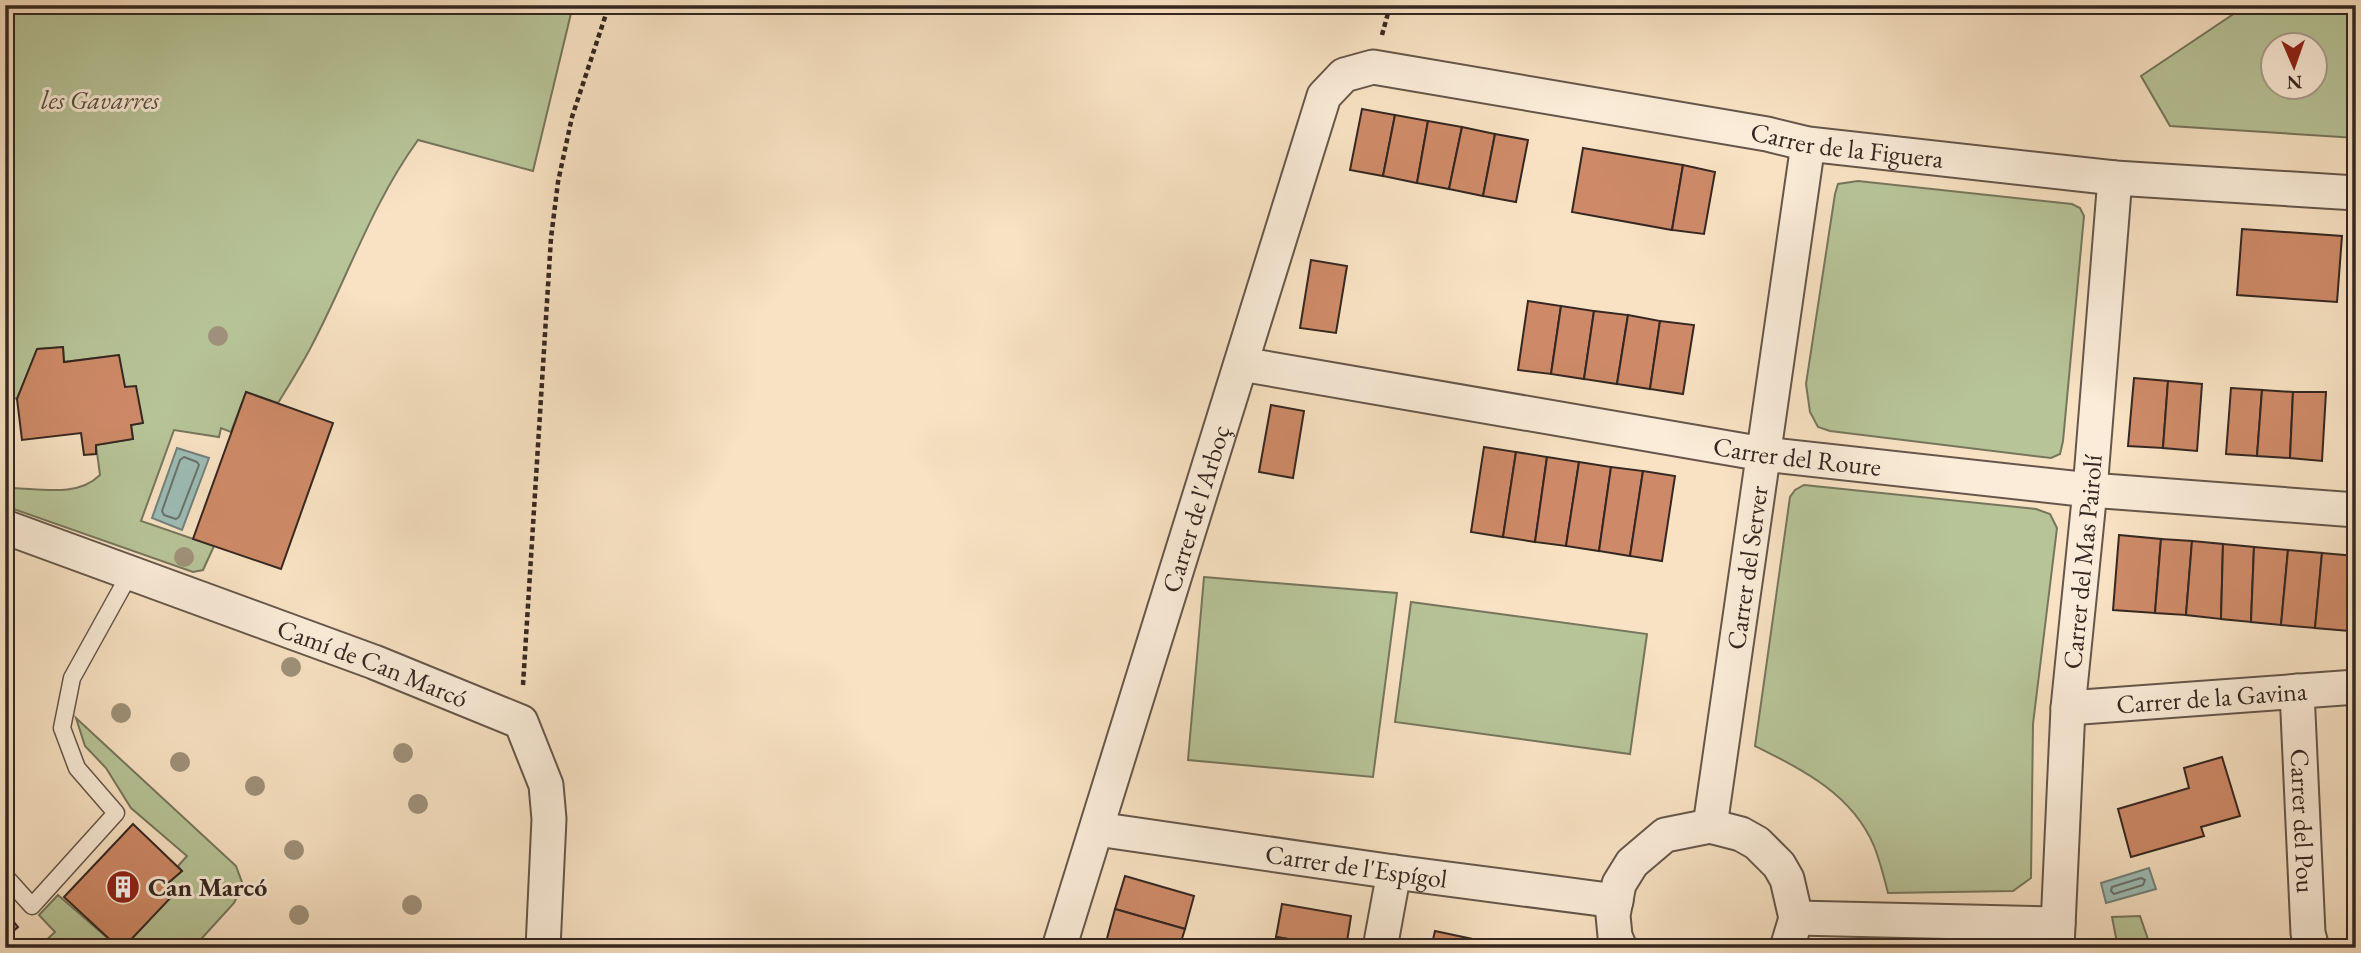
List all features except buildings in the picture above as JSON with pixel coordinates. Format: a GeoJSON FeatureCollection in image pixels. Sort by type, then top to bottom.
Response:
{"type":"FeatureCollection","features":[{"type":"Feature","properties":{"kind":"street","name":"Carrer de la Figuera"},"geometry":{"type":"LineString","coordinates":[[1344,75],[1373,67],[1767,134],[1808,144],[2115,178],[2356,193]]}},
{"type":"Feature","properties":{"kind":"street","name":"Carrer de l'Arboç"},"geometry":{"type":"LineString","coordinates":[[1059,948],[1324,96],[1344,75]]}},
{"type":"Feature","properties":{"kind":"street","name":"Carrer del Server"},"geometry":{"type":"LineString","coordinates":[[1710,826],[1808,144]]}},
{"type":"Feature","properties":{"kind":"street","name":"Carrer del Mas Pairolí"},"geometry":{"type":"LineString","coordinates":[[2057,936],[2068,708],[2090,490],[2115,178]]}},
{"type":"Feature","properties":{"kind":"street","name":"Carrer del Roure"},"geometry":{"type":"LineString","coordinates":[[1241,364],[1763,454],[2090,490],[2356,510]]}},
{"type":"Feature","properties":{"kind":"street","name":"Camí de Can Marcó"},"geometry":{"type":"LineString","coordinates":[[5,527],[374,662],[521,722]]}},
{"type":"Feature","properties":{"kind":"street","name":"Carrer de la Gavina"},"geometry":{"type":"LineString","coordinates":[[2068,708],[2356,687]]}},
{"type":"Feature","properties":{"kind":"street","name":"Carrer del Pou"},"geometry":{"type":"LineString","coordinates":[[2297,691],[2308,933],[2312,948]]}},
{"type":"Feature","properties":{"kind":"street"},"geometry":{"type":"LineString","coordinates":[[521,722],[545,785],[549,819],[543,948]]}},
{"type":"Feature","properties":{"kind":"street"},"geometry":{"type":"LineString","coordinates":[[1620,948],[1615,936],[1613,915],[1619,884],[1632,863],[1665,835],[1710,826],[1741,834],[1757,843],[1779,865],[1787,879],[1791,933],[2057,936]]}},
{"type":"Feature","properties":{"kind":"street","name":"Carrer de l'Espígol"},"geometry":{"type":"LineString","coordinates":[[1097,829],[1616,901]]}},
{"type":"Feature","properties":{"kind":"street"},"geometry":{"type":"LineString","coordinates":[[1380,948],[1394,872]]}},
{"type":"Feature","properties":{"kind":"lane"},"geometry":{"type":"LineString","coordinates":[[5,876],[32,906],[116,813],[77,768],[62,728],[72,678],[123,586],[124,571]]}},
{"type":"Feature","properties":{"kind":"path"},"geometry":{"type":"LineString","coordinates":[[521,722],[551,238],[558,182],[572,117],[609,5]]}},
{"type":"Feature","properties":{"kind":"green space","name":"les Gavarres"},"geometry":{"type":"Polygon","coordinates":[[[5,5],[573,5],[533,171],[418,140],[373,216],[311,347],[278,403],[246,392],[231,432],[221,428],[219,437],[174,430],[141,521],[214,546],[203,570],[193,572],[5,506],[5,497],[13,488],[59,490],[91,482],[100,475],[96,445],[133,439],[131,425],[142,423],[125,387],[118,355],[64,362],[63,347],[38,349],[17,399],[5,395],[5,5]]]}},
{"type":"Feature","properties":{"kind":"green space"},"geometry":{"type":"Polygon","coordinates":[[[2247,5],[2356,5],[2356,138],[2170,126],[2141,76],[2247,5]]]}},
{"type":"Feature","properties":{"kind":"green space"},"geometry":{"type":"Polygon","coordinates":[[[1858,181],[2072,204],[2080,208],[2084,216],[2060,454],[2051,458],[1830,431],[1818,427],[1810,412],[1806,384],[1835,194],[1838,184],[1858,181]]]}},
{"type":"Feature","properties":{"kind":"green space"},"geometry":{"type":"Polygon","coordinates":[[[1804,485],[2036,509],[2050,514],[2057,528],[2033,724],[2031,878],[2013,891],[1888,893],[1874,846],[1853,812],[1808,774],[1755,746],[1790,497],[1804,485]]]}},
{"type":"Feature","properties":{"kind":"green space"},"geometry":{"type":"Polygon","coordinates":[[[1204,577],[1397,593],[1373,777],[1188,760],[1204,577]]]}},
{"type":"Feature","properties":{"kind":"green space"},"geometry":{"type":"Polygon","coordinates":[[[1411,602],[1647,634],[1630,754],[1395,722],[1411,602]]]}},
{"type":"Feature","properties":{"kind":"green space"},"geometry":{"type":"Polygon","coordinates":[[[76,718],[236,866],[243,885],[234,903],[193,948],[123,948],[176,891],[167,884],[182,871],[178,866],[187,856],[131,808],[106,768],[85,746],[76,718]]]}},
{"type":"Feature","properties":{"kind":"green space"},"geometry":{"type":"Polygon","coordinates":[[[58,895],[119,948],[44,948],[41,945],[55,932],[39,915],[58,895]]]}},
{"type":"Feature","properties":{"kind":"green space"},"geometry":{"type":"Polygon","coordinates":[[[2140,916],[2151,948],[2118,948],[2112,917],[2140,916]]]}},
{"type":"Feature","properties":{"kind":"water"},"geometry":{"type":"Polygon","coordinates":[[[177,448],[209,458],[182,530],[152,518],[177,448]]]}},
{"type":"Feature","properties":{"kind":"water"},"geometry":{"type":"Polygon","coordinates":[[[2149,868],[2156,889],[2106,903],[2101,883],[2149,868]]]}},
{"type":"Feature","properties":{"kind":"place","name":"Can Marcó"},"geometry":{"type":"Point","coordinates":[123,887]}}]}
